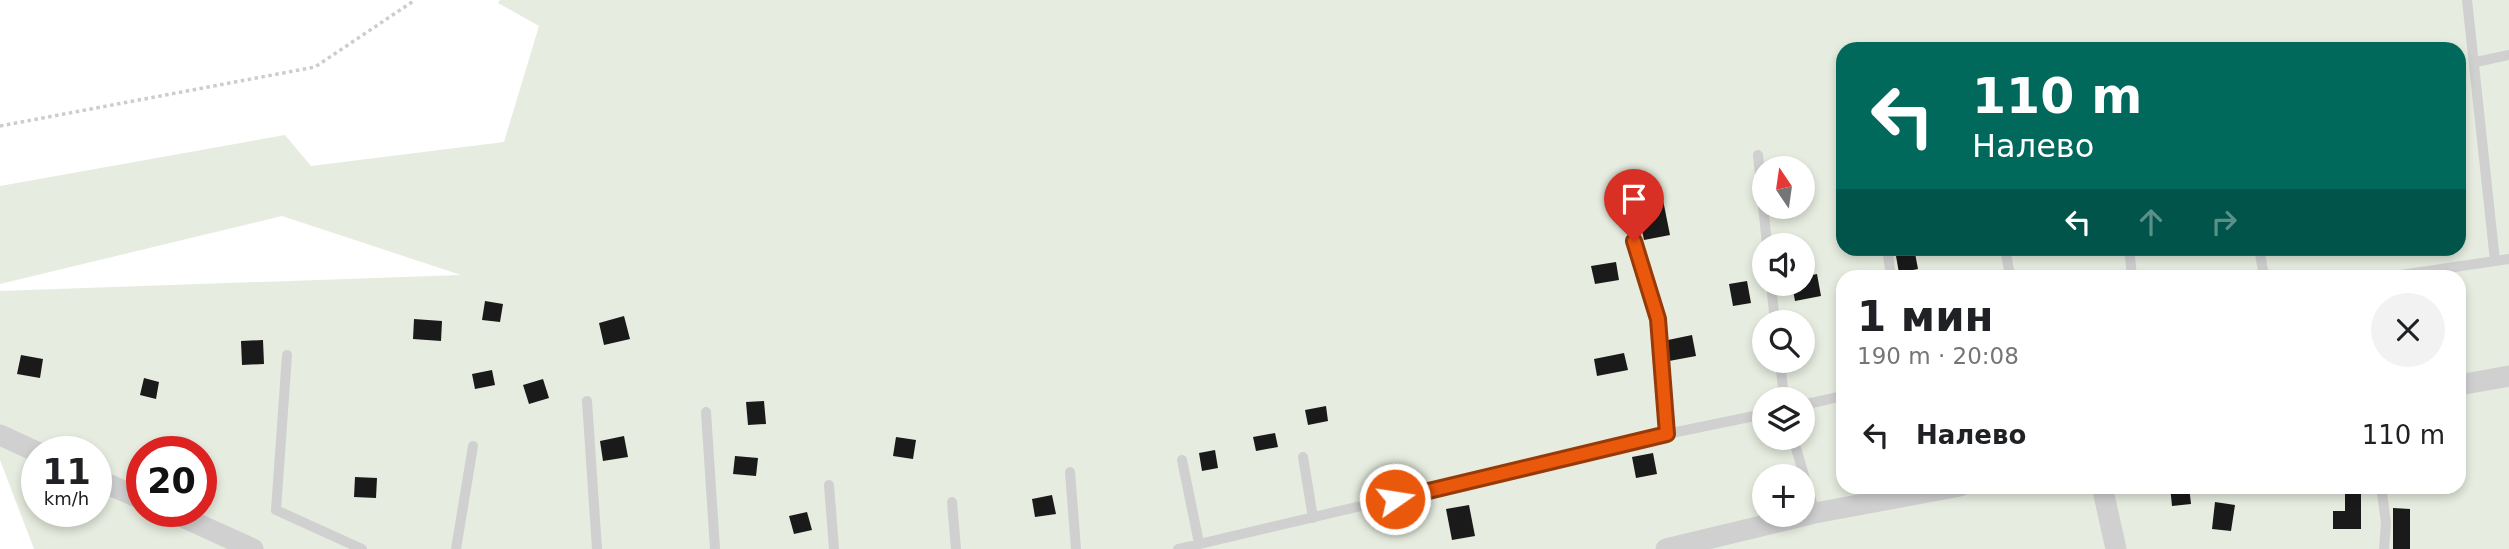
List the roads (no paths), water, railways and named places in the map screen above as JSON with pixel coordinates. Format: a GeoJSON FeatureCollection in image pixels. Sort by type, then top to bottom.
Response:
{"type":"FeatureCollection","features":[{"type":"Feature","properties":{"kind":"street"},"geometry":{"type":"LineString","coordinates":[[2466,384],[2509,376]]}},
{"type":"Feature","properties":{"kind":"street"},"geometry":{"type":"LineString","coordinates":[[0,435],[21,445]]}},
{"type":"Feature","properties":{"kind":"street"},"geometry":{"type":"LineString","coordinates":[[1815,513],[1917,494]]}},
{"type":"Feature","properties":{"kind":"street"},"geometry":{"type":"LineString","coordinates":[[2104,494],[2116,549]]}},
{"type":"Feature","properties":{"kind":"street"},"geometry":{"type":"LineString","coordinates":[[204,527],[253,549]]}},
{"type":"Feature","properties":{"kind":"street"},"geometry":{"type":"LineString","coordinates":[[1666,549],[1757,527]]}},
{"type":"Feature","properties":{"kind":"lane"},"geometry":{"type":"LineString","coordinates":[[2467,0],[2476,62],[2495,261]]}},
{"type":"Feature","properties":{"kind":"lane"},"geometry":{"type":"LineString","coordinates":[[2476,62],[2509,55]]}},
{"type":"Feature","properties":{"kind":"lane"},"geometry":{"type":"LineString","coordinates":[[1758,155],[1766,233]]}},
{"type":"Feature","properties":{"kind":"lane"},"geometry":{"type":"LineString","coordinates":[[1634,241],[1658,319],[1667,434]]}},
{"type":"Feature","properties":{"kind":"lane"},"geometry":{"type":"LineString","coordinates":[[2434,270],[2509,259]]}},
{"type":"Feature","properties":{"kind":"lane"},"geometry":{"type":"LineString","coordinates":[[287,355],[276,510],[362,549]]}},
{"type":"Feature","properties":{"kind":"lane"},"geometry":{"type":"LineString","coordinates":[[1815,402],[1836,398]]}},
{"type":"Feature","properties":{"kind":"lane"},"geometry":{"type":"LineString","coordinates":[[587,401],[597,549]]}},
{"type":"Feature","properties":{"kind":"lane"},"geometry":{"type":"LineString","coordinates":[[705,412],[715,549]]}},
{"type":"Feature","properties":{"kind":"lane"},"geometry":{"type":"LineString","coordinates":[[1178,549],[1752,416]]}},
{"type":"Feature","properties":{"kind":"lane"},"geometry":{"type":"LineString","coordinates":[[456,549],[473,446]]}},
{"type":"Feature","properties":{"kind":"lane"},"geometry":{"type":"LineString","coordinates":[[1303,457],[1313,518]]}},
{"type":"Feature","properties":{"kind":"lane"},"geometry":{"type":"LineString","coordinates":[[1182,460],[1199,543]]}},
{"type":"Feature","properties":{"kind":"lane"},"geometry":{"type":"LineString","coordinates":[[1070,472],[1076,549]]}},
{"type":"Feature","properties":{"kind":"lane"},"geometry":{"type":"LineString","coordinates":[[829,485],[834,549]]}},
{"type":"Feature","properties":{"kind":"lane"},"geometry":{"type":"LineString","coordinates":[[2382,494],[2386,523],[2384,549]]}},
{"type":"Feature","properties":{"kind":"lane"},"geometry":{"type":"LineString","coordinates":[[952,502],[956,549]]}}]}
